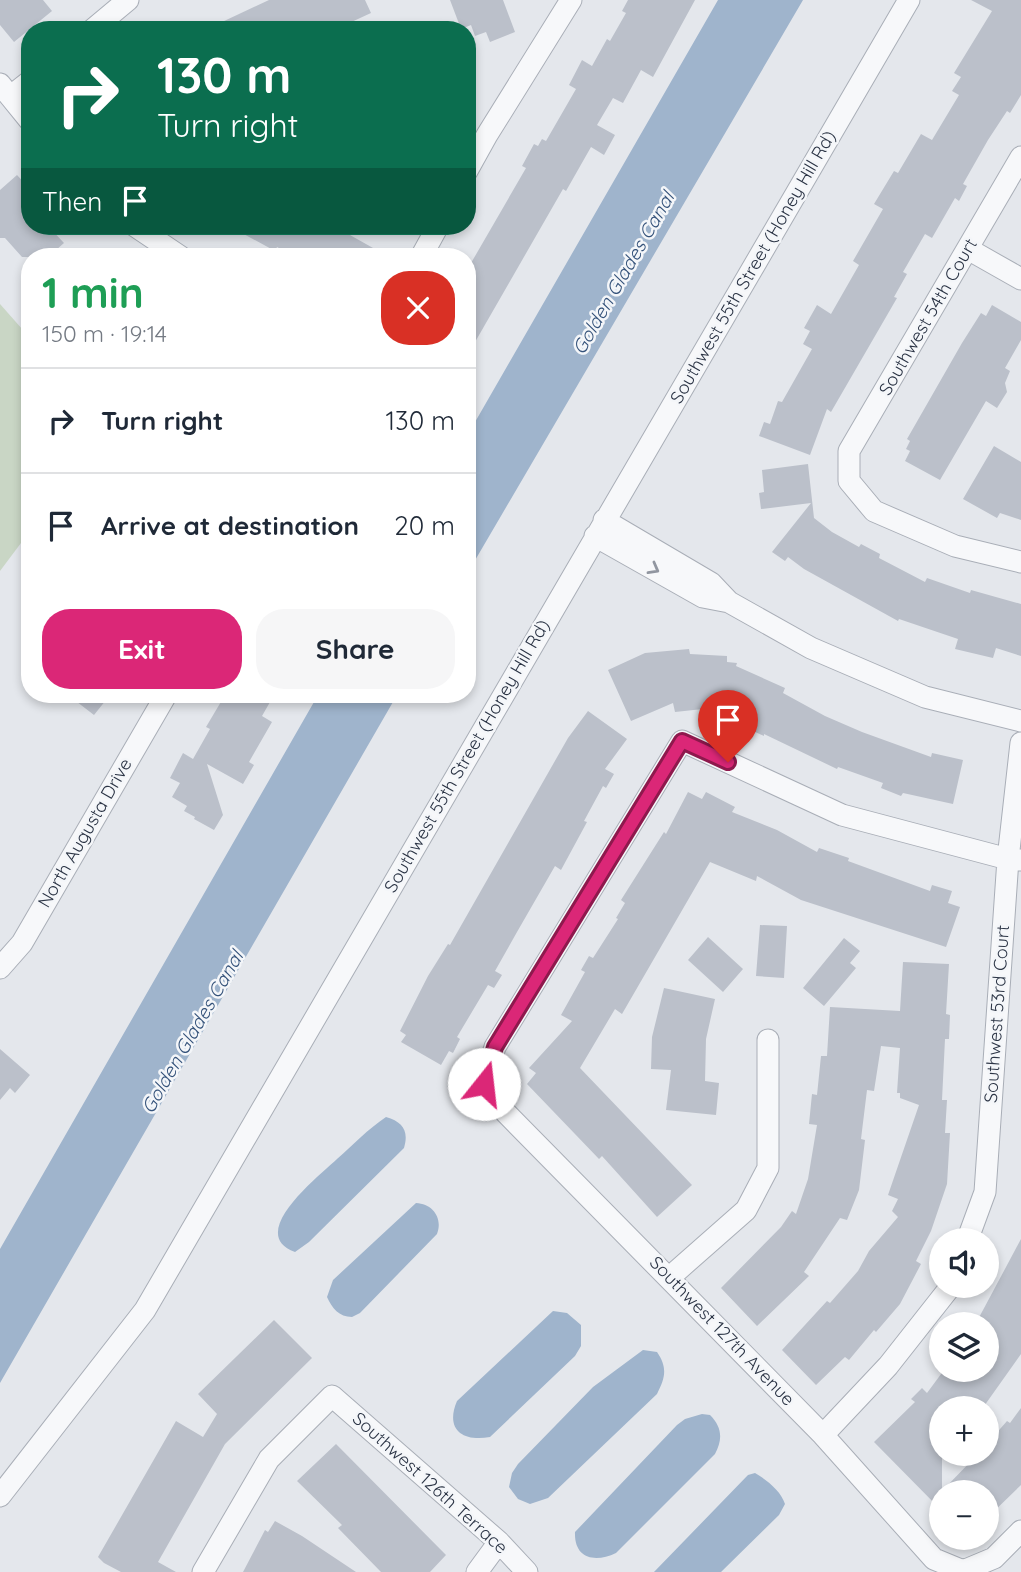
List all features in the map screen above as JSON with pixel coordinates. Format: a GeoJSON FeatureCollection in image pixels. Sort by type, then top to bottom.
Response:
{"type":"FeatureCollection","features":[{"type":"Feature","properties":{"kind":"street"},"geometry":{"type":"LineString","coordinates":[[103,21],[128,0]]}},
{"type":"Feature","properties":{"kind":"street"},"geometry":{"type":"LineString","coordinates":[[476,155],[570,0]]}},
{"type":"Feature","properties":{"kind":"street","name":"Southwest 55th Street (Honey Hill Rd)"},"geometry":{"type":"LineString","coordinates":[[0,1496],[145,1310],[909,0]]}},
{"type":"Feature","properties":{"kind":"street"},"geometry":{"type":"LineString","coordinates":[[6,90],[21,109]]}},
{"type":"Feature","properties":{"kind":"street","name":"Southwest 54th Court"},"geometry":{"type":"LineString","coordinates":[[1021,157],[849,451],[849,481],[874,511],[955,546],[1021,562]]}},
{"type":"Feature","properties":{"kind":"street"},"geometry":{"type":"LineString","coordinates":[[148,235],[168,248]]}},
{"type":"Feature","properties":{"kind":"street"},"geometry":{"type":"LineString","coordinates":[[968,249],[1021,279]]}},
{"type":"Feature","properties":{"kind":"street"},"geometry":{"type":"LineString","coordinates":[[599,528],[711,583],[729,602],[811,648],[925,697],[1021,721]]}},
{"type":"Feature","properties":{"kind":"street","name":"North Augusta Drive"},"geometry":{"type":"LineString","coordinates":[[0,968],[22,943],[161,703]]}},
{"type":"Feature","properties":{"kind":"street","name":"Southwest 127th Avenue"},"geometry":{"type":"LineString","coordinates":[[963,1572],[934,1559],[823,1434],[506,1113],[484,1084],[495,1047],[682,741],[842,816],[1015,859]]}},
{"type":"Feature","properties":{"kind":"street","name":"Southwest 53rd Court"},"geometry":{"type":"LineString","coordinates":[[972,1228],[985,1192],[1015,859],[1021,743]]}},
{"type":"Feature","properties":{"kind":"street"},"geometry":{"type":"LineString","coordinates":[[670,1277],[746,1210],[768,1168],[768,1040]]}},
{"type":"Feature","properties":{"kind":"street"},"geometry":{"type":"LineString","coordinates":[[823,1434],[888,1366],[942,1298]]}},
{"type":"Feature","properties":{"kind":"street","name":"Southwest 126th Terrace"},"geometry":{"type":"LineString","coordinates":[[203,1572],[269,1459],[332,1395],[499,1542],[527,1572]]}},
{"type":"Feature","properties":{"kind":"street"},"geometry":{"type":"LineString","coordinates":[[963,1572],[994,1558],[1021,1531]]}},
{"type":"Feature","properties":{"kind":"street"},"geometry":{"type":"LineString","coordinates":[[477,1572],[499,1542]]}},
{"type":"Feature","properties":{"kind":"green space"},"geometry":{"type":"Polygon","coordinates":[[[0,304],[21,328],[21,543],[0,571],[0,304]]]}},
{"type":"Feature","properties":{"kind":"water","name":"Golden Glades Canal"},"geometry":{"type":"Polygon","coordinates":[[[718,0],[803,0],[476,559],[476,420],[718,0]]]}},
{"type":"Feature","properties":{"kind":"water","name":"Golden Glades Canal"},"geometry":{"type":"Polygon","coordinates":[[[313,703],[392,703],[0,1383],[0,1249],[313,703]]]}},
{"type":"Feature","properties":{"kind":"water"},"geometry":{"type":"Polygon","coordinates":[[[386,1117],[403,1128],[406,1137],[404,1148],[309,1242],[295,1252],[282,1244],[278,1232],[291,1205],[316,1178],[386,1117]]]}},
{"type":"Feature","properties":{"kind":"water"},"geometry":{"type":"Polygon","coordinates":[[[416,1203],[427,1206],[435,1213],[439,1223],[437,1234],[360,1313],[352,1317],[340,1314],[327,1297],[333,1280],[416,1203]]]}},
{"type":"Feature","properties":{"kind":"water"},"geometry":{"type":"Polygon","coordinates":[[[553,1311],[567,1313],[581,1325],[581,1346],[575,1356],[490,1437],[471,1437],[458,1431],[453,1419],[457,1401],[553,1311]]]}},
{"type":"Feature","properties":{"kind":"water"},"geometry":{"type":"Polygon","coordinates":[[[643,1350],[657,1352],[663,1363],[663,1378],[657,1394],[548,1498],[530,1504],[518,1499],[509,1487],[512,1473],[518,1464],[593,1387],[643,1350]]]}},
{"type":"Feature","properties":{"kind":"water"},"geometry":{"type":"Polygon","coordinates":[[[702,1414],[710,1415],[719,1429],[720,1438],[715,1454],[616,1553],[594,1558],[582,1553],[578,1548],[575,1532],[677,1425],[685,1419],[702,1414]]]}},
{"type":"Feature","properties":{"kind":"water"},"geometry":{"type":"Polygon","coordinates":[[[755,1473],[773,1486],[785,1504],[779,1515],[721,1572],[654,1572],[748,1475],[755,1473]]]}},
{"type":"Feature","properties":{"kind":"building"},"geometry":{"type":"Polygon","coordinates":[[[0,0],[43,0],[52,11],[40,21],[21,21],[21,36],[14,42],[0,25],[0,0]]]}},
{"type":"Feature","properties":{"kind":"building"},"geometry":{"type":"Polygon","coordinates":[[[269,0],[365,0],[371,13],[354,21],[224,21],[269,0]]]}},
{"type":"Feature","properties":{"kind":"building"},"geometry":{"type":"Polygon","coordinates":[[[450,0],[503,0],[515,32],[490,42],[486,32],[476,36],[476,21],[458,21],[450,0]]]}},
{"type":"Feature","properties":{"kind":"building"},"geometry":{"type":"Polygon","coordinates":[[[628,0],[695,0],[653,77],[641,70],[623,103],[613,98],[597,125],[615,135],[604,155],[591,147],[566,191],[563,189],[476,340],[476,254],[526,168],[522,166],[534,144],[538,146],[542,139],[546,141],[576,89],[569,85],[582,60],[592,66],[626,13],[622,11],[628,0]]]}},
{"type":"Feature","properties":{"kind":"building"},"geometry":{"type":"Polygon","coordinates":[[[971,0],[1021,0],[1021,95],[988,140],[963,184],[967,186],[959,201],[955,198],[932,238],[925,234],[903,272],[907,274],[894,297],[897,298],[831,412],[827,409],[810,455],[759,436],[764,422],[770,424],[778,401],[782,402],[812,349],[803,344],[810,331],[804,328],[817,305],[831,314],[859,265],[853,261],[883,209],[874,204],[894,171],[898,173],[921,134],[932,140],[959,95],[952,91],[961,77],[954,73],[992,11],[971,0]]]}},
{"type":"Feature","properties":{"kind":"building"},"geometry":{"type":"Polygon","coordinates":[[[17,175],[21,179],[21,235],[56,235],[64,243],[58,248],[21,248],[21,256],[5,238],[0,238],[0,190],[17,175]]]}},
{"type":"Feature","properties":{"kind":"building"},"geometry":{"type":"Polygon","coordinates":[[[246,235],[350,235],[373,248],[277,247],[269,248],[246,235]]]}},
{"type":"Feature","properties":{"kind":"building"},"geometry":{"type":"Polygon","coordinates":[[[992,305],[1021,322],[1021,340],[1005,368],[1010,371],[1005,383],[1007,392],[997,408],[986,401],[940,480],[905,461],[910,451],[906,449],[910,441],[907,439],[981,313],[986,316],[992,305]]]}},
{"type":"Feature","properties":{"kind":"building"},"geometry":{"type":"Polygon","coordinates":[[[994,446],[1021,462],[1021,520],[1000,513],[997,518],[963,499],[994,446]]]}},
{"type":"Feature","properties":{"kind":"building"},"geometry":{"type":"Polygon","coordinates":[[[808,464],[814,518],[832,532],[859,547],[861,544],[880,554],[879,558],[925,582],[927,578],[970,593],[971,590],[1021,604],[1021,656],[996,648],[993,658],[955,649],[958,639],[899,619],[898,621],[804,569],[788,557],[785,561],[772,552],[811,503],[761,509],[759,493],[764,492],[762,470],[808,464]]]}},
{"type":"Feature","properties":{"kind":"building"},"geometry":{"type":"Polygon","coordinates":[[[689,649],[690,654],[727,656],[727,662],[737,663],[736,666],[785,688],[783,693],[862,732],[931,757],[932,753],[963,760],[953,804],[903,793],[901,796],[881,788],[883,783],[838,767],[837,769],[744,727],[746,722],[738,718],[741,711],[703,709],[675,712],[673,703],[631,721],[608,670],[645,653],[689,649]]]}},
{"type":"Feature","properties":{"kind":"building"},"geometry":{"type":"Polygon","coordinates":[[[78,703],[104,703],[94,715],[78,703]]]}},
{"type":"Feature","properties":{"kind":"building"},"geometry":{"type":"Polygon","coordinates":[[[220,703],[269,703],[262,716],[272,722],[249,762],[254,765],[243,784],[207,764],[223,815],[214,830],[194,819],[195,817],[184,811],[187,806],[172,797],[180,783],[170,778],[183,753],[193,759],[210,729],[206,727],[220,703]]]}},
{"type":"Feature","properties":{"kind":"building"},"geometry":{"type":"Polygon","coordinates":[[[588,711],[627,739],[605,769],[614,774],[606,788],[603,786],[561,870],[555,866],[495,971],[502,975],[494,988],[488,985],[457,1037],[460,1039],[453,1053],[449,1051],[441,1065],[401,1042],[406,1035],[400,1031],[428,976],[448,944],[450,945],[568,738],[588,711]]]}},
{"type":"Feature","properties":{"kind":"building"},"geometry":{"type":"Polygon","coordinates":[[[688,792],[702,799],[706,792],[735,807],[732,812],[777,830],[817,852],[819,848],[849,858],[848,861],[930,891],[932,885],[952,891],[948,903],[960,907],[946,947],[801,900],[757,876],[756,881],[710,862],[622,1014],[615,1009],[580,1068],[692,1185],[657,1217],[602,1156],[599,1159],[527,1084],[536,1073],[529,1068],[572,1021],[561,1015],[585,972],[581,970],[589,956],[593,958],[618,919],[616,918],[625,903],[621,900],[664,832],[666,834],[688,792]]]}},
{"type":"Feature","properties":{"kind":"building"},"geometry":{"type":"Polygon","coordinates":[[[760,925],[787,926],[784,978],[756,976],[760,925]]]}},
{"type":"Feature","properties":{"kind":"building"},"geometry":{"type":"Polygon","coordinates":[[[708,937],[743,969],[723,992],[688,960],[708,937]]]}},
{"type":"Feature","properties":{"kind":"building"},"geometry":{"type":"Polygon","coordinates":[[[844,938],[860,951],[850,963],[856,968],[824,1006],[803,988],[844,938]]]}},
{"type":"Feature","properties":{"kind":"building"},"geometry":{"type":"Polygon","coordinates":[[[903,962],[949,964],[946,1014],[950,1015],[949,1039],[945,1039],[942,1100],[947,1100],[945,1133],[950,1133],[947,1184],[932,1228],[929,1228],[929,1235],[916,1261],[921,1264],[900,1304],[849,1360],[845,1357],[816,1385],[782,1350],[858,1271],[869,1251],[898,1217],[892,1211],[898,1199],[888,1195],[919,1105],[900,1098],[900,1093],[897,1093],[900,1048],[881,1046],[874,1091],[867,1090],[859,1190],[847,1220],[840,1218],[804,1272],[809,1276],[757,1326],[721,1288],[781,1227],[792,1211],[796,1214],[808,1179],[817,1125],[809,1124],[812,1094],[817,1095],[821,1056],[827,1056],[830,1007],[900,1011],[903,962]]]}},
{"type":"Feature","properties":{"kind":"building"},"geometry":{"type":"Polygon","coordinates":[[[664,988],[715,999],[706,1039],[705,1081],[719,1083],[716,1115],[666,1110],[671,1070],[651,1069],[652,1037],[664,988]]]}},
{"type":"Feature","properties":{"kind":"building"},"geometry":{"type":"Polygon","coordinates":[[[0,1049],[30,1075],[15,1093],[10,1088],[0,1100],[0,1049]]]}},
{"type":"Feature","properties":{"kind":"building"},"geometry":{"type":"Polygon","coordinates":[[[1021,1239],[1021,1354],[991,1396],[929,1396],[929,1466],[942,1466],[942,1480],[929,1480],[929,1498],[874,1442],[915,1402],[911,1399],[922,1388],[927,1393],[935,1382],[999,1382],[999,1312],[982,1312],[989,1298],[999,1298],[999,1280],[1021,1239]]]}},
{"type":"Feature","properties":{"kind":"building"},"geometry":{"type":"Polygon","coordinates":[[[274,1320],[312,1358],[225,1444],[158,1562],[176,1572],[121,1572],[104,1563],[98,1557],[176,1421],[203,1437],[217,1414],[198,1394],[274,1320]]]}},
{"type":"Feature","properties":{"kind":"building"},"geometry":{"type":"Polygon","coordinates":[[[1021,1408],[1021,1485],[999,1506],[999,1480],[953,1480],[966,1466],[999,1466],[999,1430],[1007,1421],[1010,1423],[1021,1408]]]}},
{"type":"Feature","properties":{"kind":"building"},"geometry":{"type":"Polygon","coordinates":[[[336,1444],[446,1555],[430,1572],[381,1572],[338,1528],[342,1525],[297,1481],[336,1444]]]}},
{"type":"Feature","properties":{"kind":"building"},"geometry":{"type":"Polygon","coordinates":[[[275,1521],[356,1572],[243,1572],[265,1530],[268,1532],[275,1521]]]}},
{"type":"Feature","properties":{"kind":"route"},"geometry":{"type":"LineString","coordinates":[[484,1084],[495,1047],[682,741],[728,762]]}}]}
